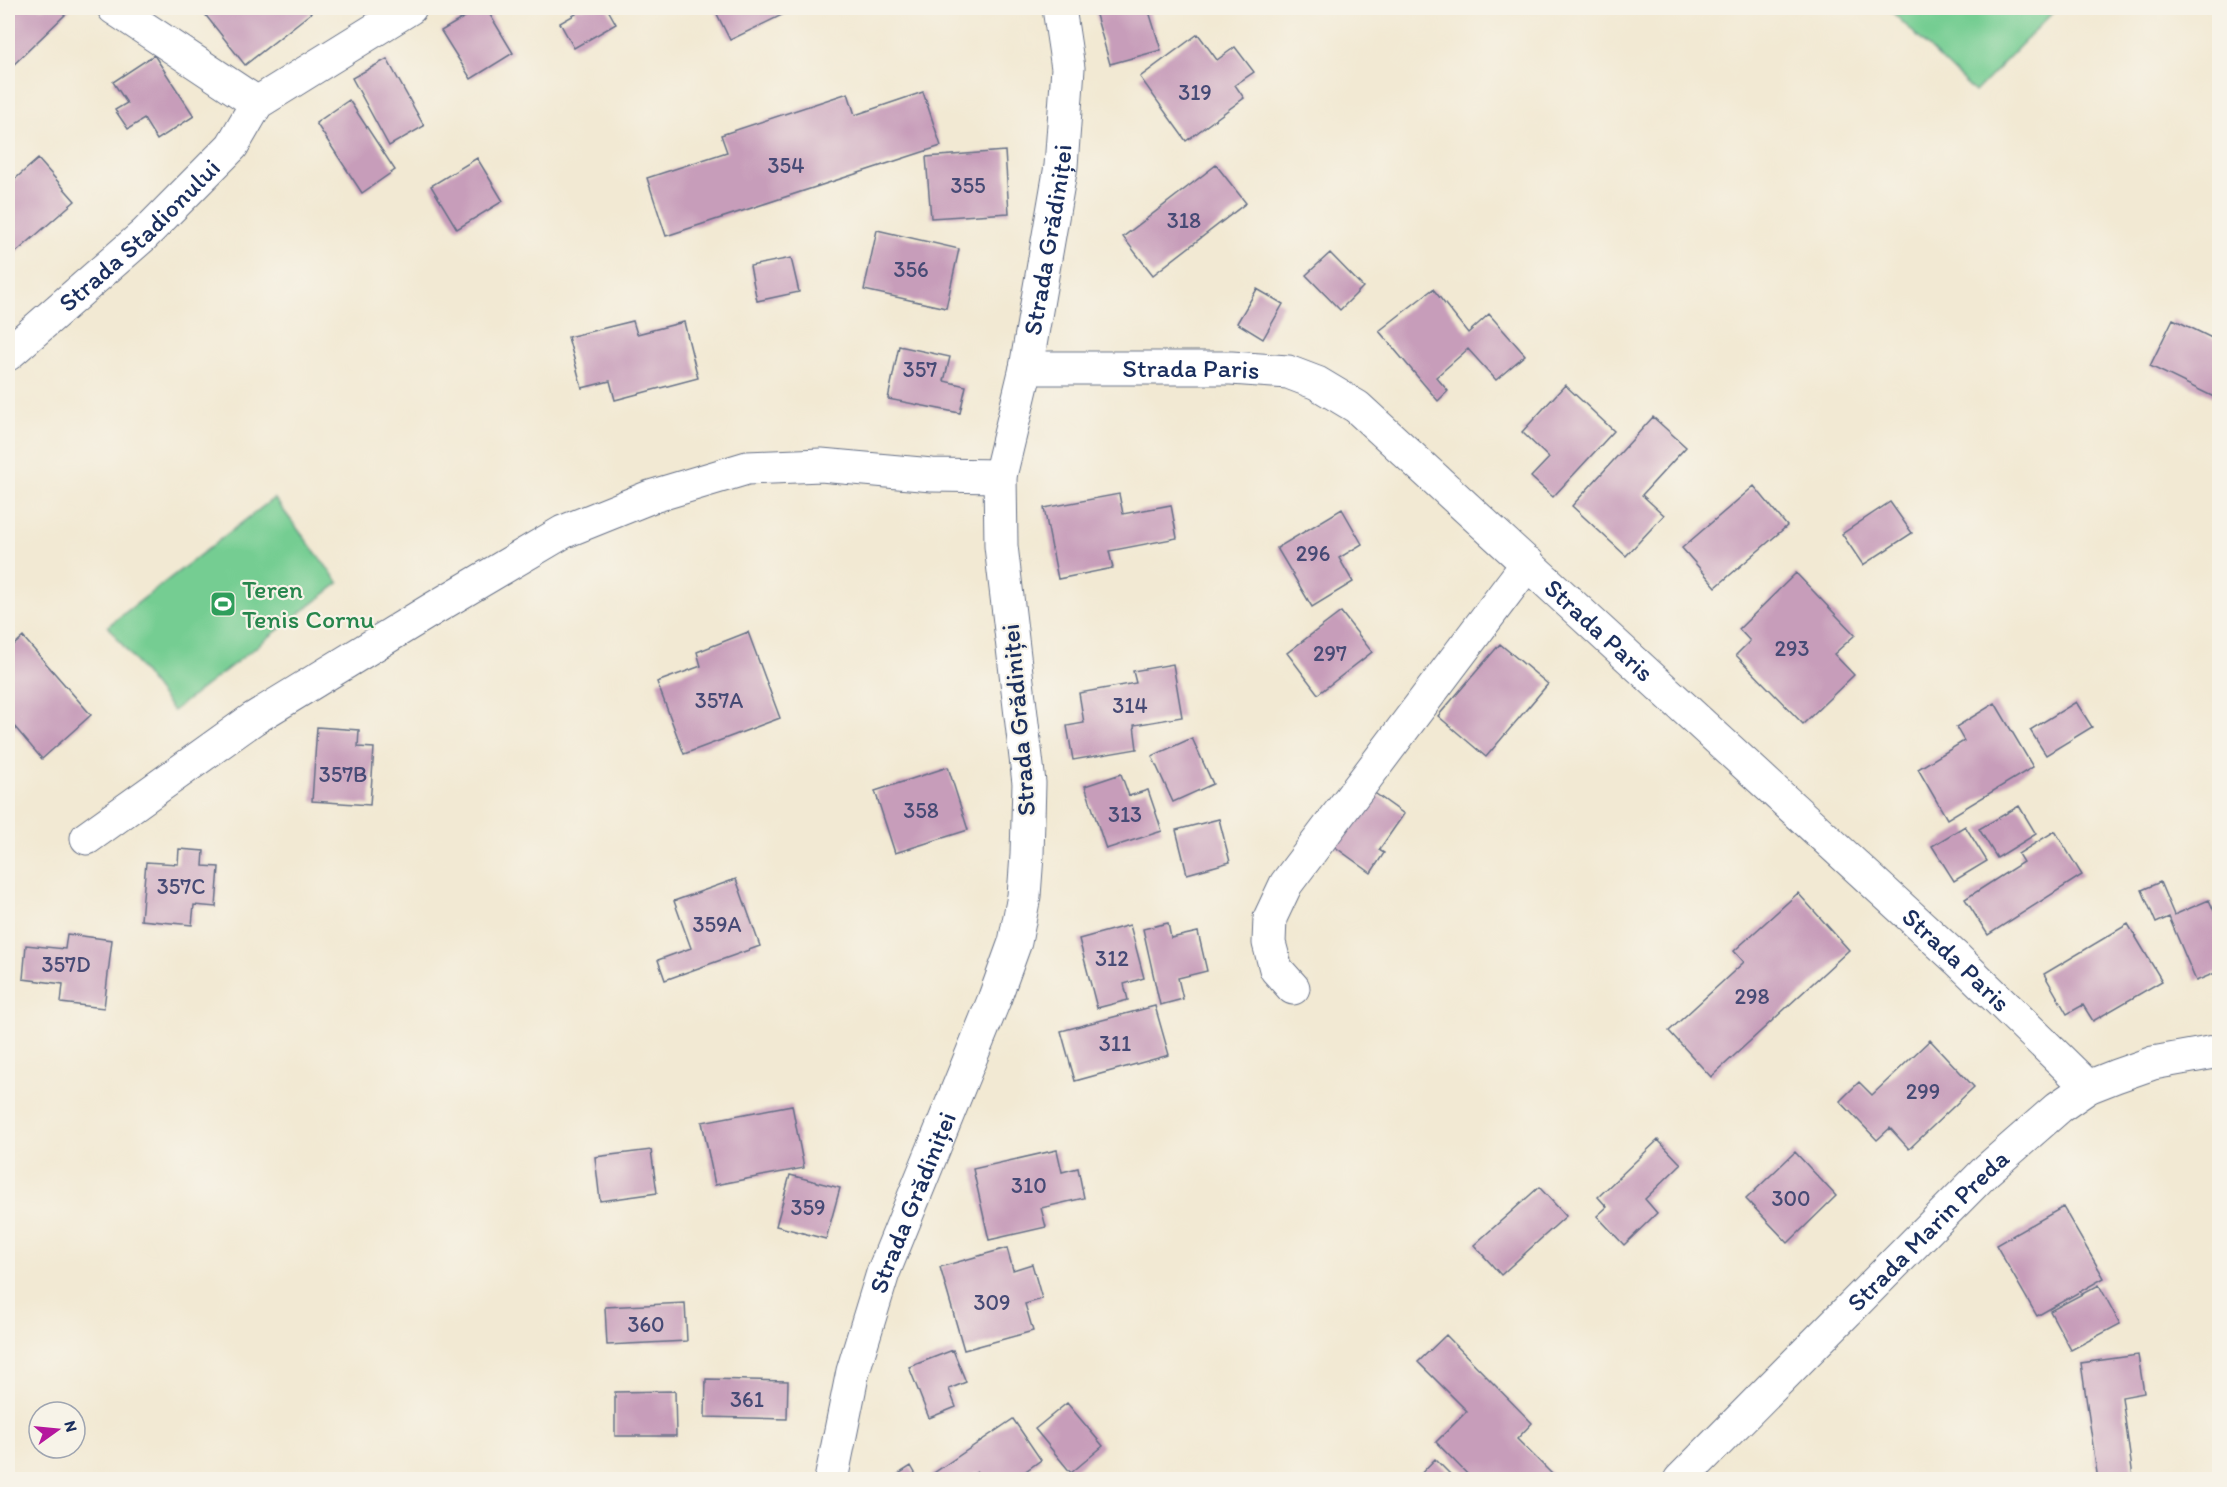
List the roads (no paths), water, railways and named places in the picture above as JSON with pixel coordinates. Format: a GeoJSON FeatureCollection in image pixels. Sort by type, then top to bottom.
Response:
{"type":"FeatureCollection","features":[{"type":"Feature","properties":{"kind":"street"},"geometry":{"type":"LineString","coordinates":[[114,8],[257,103]]}},
{"type":"Feature","properties":{"kind":"street","name":"Strada Stadionului"},"geometry":{"type":"LineString","coordinates":[[8,354],[144,235],[232,146],[257,103],[410,8]]}},
{"type":"Feature","properties":{"kind":"street","name":"Strada Grădiniței"},"geometry":{"type":"LineString","coordinates":[[831,1479],[853,1371],[883,1273],[994,1000],[1015,942],[1024,896],[1029,783],[1001,546],[1000,476],[1026,368],[1061,166],[1068,68],[1059,8]]}},
{"type":"Feature","properties":{"kind":"street","name":"Strada Paris"},"geometry":{"type":"LineString","coordinates":[[1026,368],[1231,368],[1288,372],[1317,383],[1357,407],[1958,960],[2088,1087]]}},
{"type":"Feature","properties":{"kind":"street"},"geometry":{"type":"LineString","coordinates":[[87,838],[253,719],[431,609],[563,532],[650,496],[747,468],[821,465],[932,475],[1000,476]]}},
{"type":"Feature","properties":{"kind":"street"},"geometry":{"type":"LineString","coordinates":[[1293,988],[1276,969],[1269,943],[1270,918],[1286,884],[1528,563]]}},
{"type":"Feature","properties":{"kind":"street","name":"Strada Marin Preda"},"geometry":{"type":"LineString","coordinates":[[1680,1479],[1987,1170],[2059,1107],[2088,1087],[2153,1063],[2220,1051]]}},
{"type":"Feature","properties":{"kind":"place","name":"Teren Tenis Cornu"},"geometry":{"type":"Point","coordinates":[223,604]}}]}
